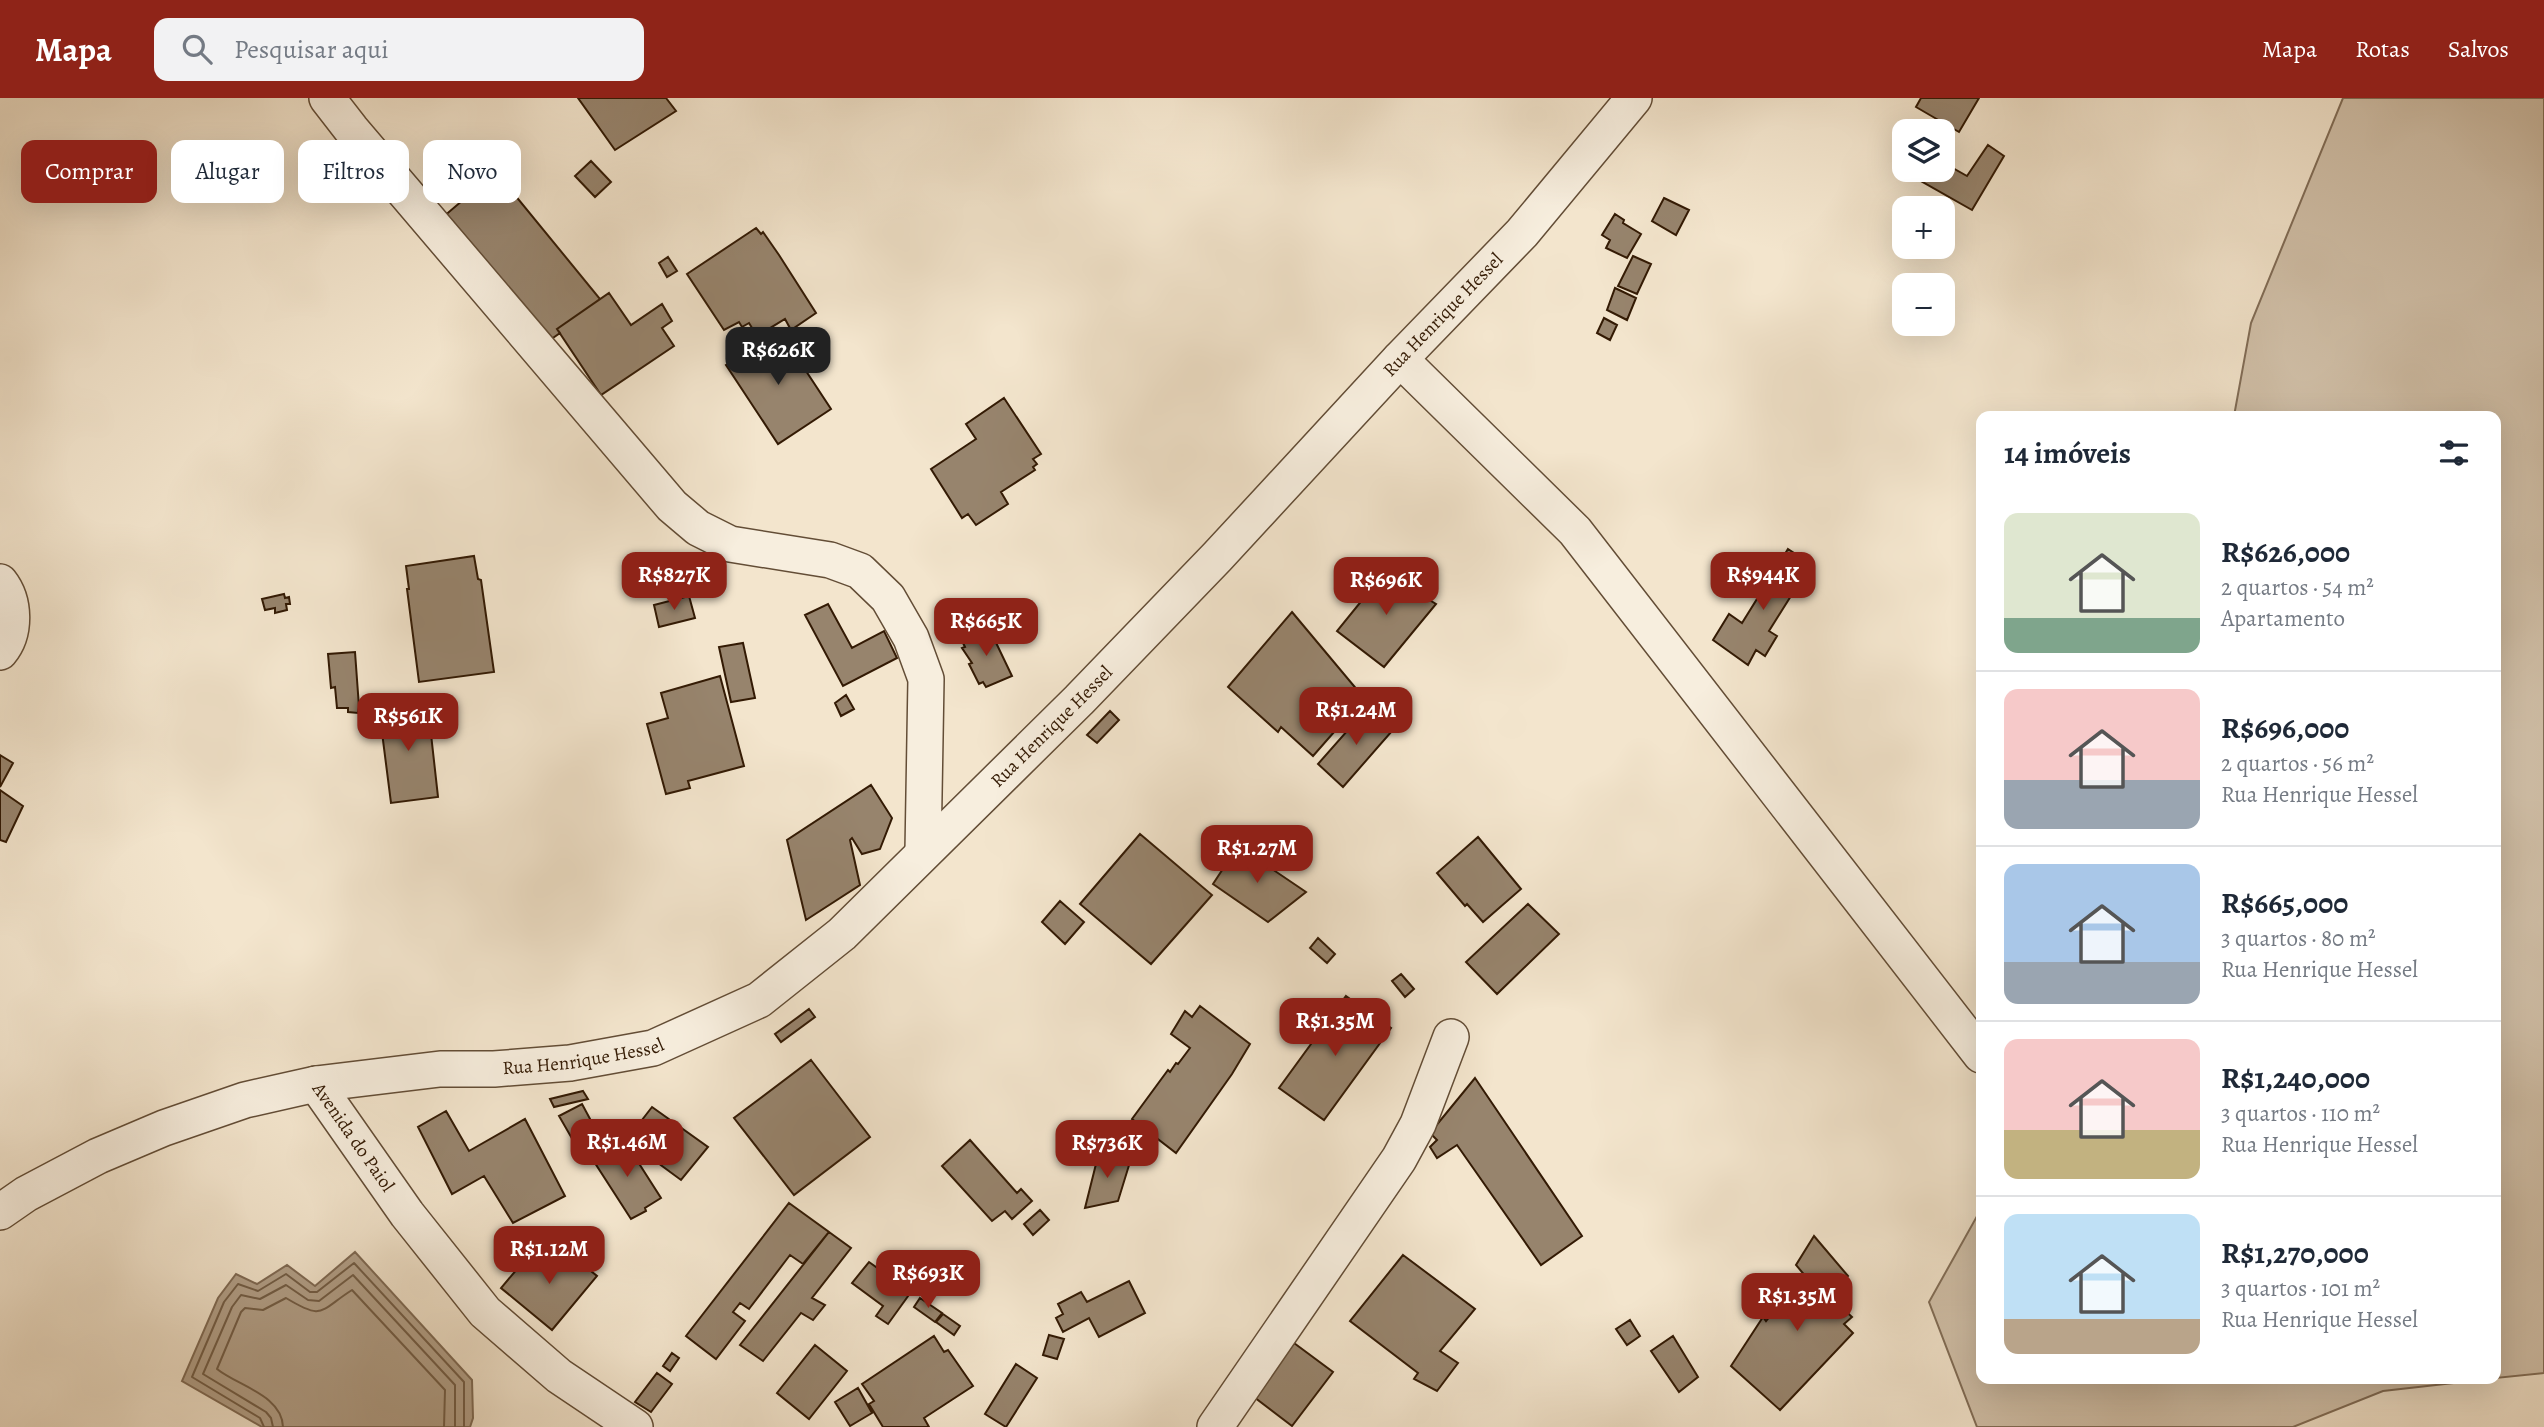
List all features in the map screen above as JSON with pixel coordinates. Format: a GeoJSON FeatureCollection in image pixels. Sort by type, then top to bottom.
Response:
{"type":"FeatureCollection","features":[{"type":"Feature","properties":{"kind":"street"},"geometry":{"type":"LineString","coordinates":[[327,98],[672,506],[698,528],[730,544],[830,560],[860,572],[888,598],[911,638],[926,679],[923,852]]}},
{"type":"Feature","properties":{"kind":"street","name":"Rua Henrique Hessel"},"geometry":{"type":"LineString","coordinates":[[316,1084],[440,1069],[494,1069],[570,1063],[653,1048],[759,1000],[842,934],[923,852],[979,801],[1134,643],[1522,233],[1634,98]]}},
{"type":"Feature","properties":{"kind":"street"},"geometry":{"type":"LineString","coordinates":[[1400,359],[1575,531],[1976,1049]]}},
{"type":"Feature","properties":{"kind":"street"},"geometry":{"type":"LineString","coordinates":[[0,582],[8,592],[12,616],[7,644],[0,652]]}},
{"type":"Feature","properties":{"kind":"street"},"geometry":{"type":"LineString","coordinates":[[1215,1427],[1399,1159],[1418,1124],[1451,1037]]}},
{"type":"Feature","properties":{"kind":"street","name":"Avenida do Paiol"},"geometry":{"type":"LineString","coordinates":[[0,1212],[98,1156],[163,1128],[245,1100],[316,1084],[407,1214],[485,1312],[559,1376],[635,1427]]}},
{"type":"Feature","properties":{"kind":"shaded area"},"geometry":{"type":"Polygon","coordinates":[[[2343,98],[2544,98],[2544,1373],[2501,1377],[2501,411],[2235,411],[2251,323],[2343,98]]]}},
{"type":"Feature","properties":{"kind":"shaded area"},"geometry":{"type":"Polygon","coordinates":[[[1976,1218],[1976,1384],[2445,1384],[2383,1391],[2293,1427],[1977,1427],[1929,1302],[1976,1218]]]}},
{"type":"Feature","properties":{"kind":"water"},"geometry":{"type":"Polygon","coordinates":[[[355,1252],[472,1380],[473,1418],[470,1427],[262,1427],[182,1381],[218,1298],[236,1274],[257,1284],[287,1265],[315,1286],[355,1252]]]}},
{"type":"Feature","properties":{"kind":"building"},"geometry":{"type":"Polygon","coordinates":[[[578,98],[666,98],[676,111],[615,150],[578,98]]]}},
{"type":"Feature","properties":{"kind":"building"},"geometry":{"type":"Polygon","coordinates":[[[1921,98],[1979,98],[1959,132],[1955,130],[1955,119],[1937,119],[1916,107],[1921,98]]]}},
{"type":"Feature","properties":{"kind":"building"},"geometry":{"type":"Polygon","coordinates":[[[1988,145],[2004,156],[1972,210],[1955,200],[1955,196],[1947,196],[1923,182],[1955,182],[1955,169],[1967,176],[1988,145]]]}},
{"type":"Feature","properties":{"kind":"building"},"geometry":{"type":"Polygon","coordinates":[[[591,161],[611,182],[595,197],[575,176],[591,161]]]}},
{"type":"Feature","properties":{"kind":"building"},"geometry":{"type":"Polygon","coordinates":[[[1664,198],[1689,210],[1676,235],[1652,221],[1664,198]]]}},
{"type":"Feature","properties":{"kind":"building"},"geometry":{"type":"Polygon","coordinates":[[[459,203],[521,203],[600,299],[557,329],[560,333],[550,340],[443,217],[459,203]]]}},
{"type":"Feature","properties":{"kind":"building"},"geometry":{"type":"Polygon","coordinates":[[[1615,214],[1624,220],[1623,223],[1641,234],[1627,258],[1606,248],[1610,240],[1602,235],[1615,214]]]}},
{"type":"Feature","properties":{"kind":"building"},"geometry":{"type":"Polygon","coordinates":[[[756,228],[761,234],[763,232],[816,313],[791,330],[785,319],[757,336],[749,323],[742,327],[739,322],[724,330],[687,274],[756,228]]]}},
{"type":"Feature","properties":{"kind":"building"},"geometry":{"type":"Polygon","coordinates":[[[1633,256],[1651,264],[1637,294],[1618,286],[1633,256]]]}},
{"type":"Feature","properties":{"kind":"building"},"geometry":{"type":"Polygon","coordinates":[[[668,257],[677,271],[667,277],[659,263],[668,257]]]}},
{"type":"Feature","properties":{"kind":"building"},"geometry":{"type":"Polygon","coordinates":[[[1615,288],[1636,298],[1627,320],[1607,310],[1615,288]]]}},
{"type":"Feature","properties":{"kind":"building"},"geometry":{"type":"Polygon","coordinates":[[[609,293],[631,325],[662,304],[672,321],[662,328],[674,346],[601,395],[557,329],[609,293]]]}},
{"type":"Feature","properties":{"kind":"building"},"geometry":{"type":"Polygon","coordinates":[[[1604,318],[1617,325],[1610,340],[1597,333],[1604,318]]]}},
{"type":"Feature","properties":{"kind":"building"},"geometry":{"type":"Polygon","coordinates":[[[779,330],[831,409],[778,444],[726,365],[779,330]]]}},
{"type":"Feature","properties":{"kind":"building"},"geometry":{"type":"Polygon","coordinates":[[[1004,398],[1041,454],[1033,459],[1037,464],[1033,467],[1035,470],[1001,492],[1008,504],[976,525],[968,514],[962,518],[931,469],[976,439],[966,424],[1004,398]]]}},
{"type":"Feature","properties":{"kind":"building"},"geometry":{"type":"Polygon","coordinates":[[[1788,549],[1811,564],[1769,631],[1777,636],[1765,656],[1756,650],[1748,665],[1713,640],[1729,614],[1742,623],[1788,549]]]}},
{"type":"Feature","properties":{"kind":"building"},"geometry":{"type":"Polygon","coordinates":[[[474,556],[478,579],[481,580],[494,672],[419,682],[406,566],[474,556]]]}},
{"type":"Feature","properties":{"kind":"building"},"geometry":{"type":"Polygon","coordinates":[[[1389,567],[1414,587],[1413,590],[1436,604],[1384,667],[1337,631],[1389,567]]]}},
{"type":"Feature","properties":{"kind":"building"},"geometry":{"type":"Polygon","coordinates":[[[284,594],[285,598],[289,597],[287,610],[275,613],[275,608],[265,610],[262,599],[284,594]]]}},
{"type":"Feature","properties":{"kind":"building"},"geometry":{"type":"Polygon","coordinates":[[[689,596],[695,618],[659,627],[654,605],[689,596]]]}},
{"type":"Feature","properties":{"kind":"building"},"geometry":{"type":"Polygon","coordinates":[[[828,604],[852,648],[884,631],[897,658],[843,686],[805,615],[828,604]]]}},
{"type":"Feature","properties":{"kind":"building"},"geometry":{"type":"Polygon","coordinates":[[[1292,612],[1364,698],[1313,756],[1281,727],[1278,732],[1228,687],[1292,612]]]}},
{"type":"Feature","properties":{"kind":"building"},"geometry":{"type":"Polygon","coordinates":[[[988,626],[1012,676],[986,687],[983,682],[979,684],[969,664],[972,663],[962,648],[965,647],[961,639],[988,626]]]}},
{"type":"Feature","properties":{"kind":"building"},"geometry":{"type":"Polygon","coordinates":[[[743,643],[755,698],[731,702],[719,647],[743,643]]]}},
{"type":"Feature","properties":{"kind":"building"},"geometry":{"type":"Polygon","coordinates":[[[355,652],[358,713],[348,712],[348,708],[337,708],[335,687],[331,688],[328,654],[355,652]]]}},
{"type":"Feature","properties":{"kind":"building"},"geometry":{"type":"Polygon","coordinates":[[[720,676],[744,766],[688,781],[690,788],[666,794],[647,724],[668,718],[661,693],[720,676]]]}},
{"type":"Feature","properties":{"kind":"building"},"geometry":{"type":"Polygon","coordinates":[[[846,695],[854,709],[841,716],[835,703],[846,695]]]}},
{"type":"Feature","properties":{"kind":"building"},"geometry":{"type":"Polygon","coordinates":[[[407,698],[409,718],[429,716],[438,797],[391,803],[378,701],[407,698]]]}},
{"type":"Feature","properties":{"kind":"building"},"geometry":{"type":"Polygon","coordinates":[[[1370,705],[1392,731],[1343,787],[1318,764],[1370,705]]]}},
{"type":"Feature","properties":{"kind":"building"},"geometry":{"type":"Polygon","coordinates":[[[1110,711],[1119,720],[1097,743],[1087,735],[1110,711]]]}},
{"type":"Feature","properties":{"kind":"building"},"geometry":{"type":"Polygon","coordinates":[[[0,755],[13,763],[0,787],[0,755]]]}},
{"type":"Feature","properties":{"kind":"building"},"geometry":{"type":"Polygon","coordinates":[[[871,785],[892,818],[880,849],[862,854],[852,838],[850,840],[860,885],[806,920],[787,840],[871,785]]]}},
{"type":"Feature","properties":{"kind":"building"},"geometry":{"type":"Polygon","coordinates":[[[0,790],[23,806],[6,842],[0,840],[0,790]]]}},
{"type":"Feature","properties":{"kind":"building"},"geometry":{"type":"Polygon","coordinates":[[[1140,834],[1212,895],[1151,964],[1080,904],[1140,834]]]}},
{"type":"Feature","properties":{"kind":"building"},"geometry":{"type":"Polygon","coordinates":[[[1478,837],[1521,889],[1483,922],[1467,904],[1465,906],[1437,873],[1478,837]]]}},
{"type":"Feature","properties":{"kind":"building"},"geometry":{"type":"Polygon","coordinates":[[[1238,846],[1306,892],[1268,922],[1213,884],[1238,846]]]}},
{"type":"Feature","properties":{"kind":"building"},"geometry":{"type":"Polygon","coordinates":[[[1060,901],[1084,922],[1065,944],[1042,922],[1060,901]]]}},
{"type":"Feature","properties":{"kind":"building"},"geometry":{"type":"Polygon","coordinates":[[[1528,904],[1559,934],[1497,994],[1466,962],[1528,904]]]}},
{"type":"Feature","properties":{"kind":"building"},"geometry":{"type":"Polygon","coordinates":[[[1318,938],[1335,954],[1327,963],[1310,948],[1318,938]]]}},
{"type":"Feature","properties":{"kind":"building"},"geometry":{"type":"Polygon","coordinates":[[[1401,974],[1414,989],[1405,997],[1392,981],[1401,974]]]}},
{"type":"Feature","properties":{"kind":"building"},"geometry":{"type":"Polygon","coordinates":[[[1346,996],[1391,1028],[1324,1120],[1279,1088],[1346,996]]]}},
{"type":"Feature","properties":{"kind":"building"},"geometry":{"type":"Polygon","coordinates":[[[1200,1006],[1250,1044],[1176,1153],[1132,1119],[1168,1070],[1170,1072],[1176,1063],[1178,1064],[1190,1048],[1171,1034],[1185,1011],[1192,1017],[1200,1006]]]}},
{"type":"Feature","properties":{"kind":"building"},"geometry":{"type":"Polygon","coordinates":[[[809,1009],[815,1017],[781,1042],[775,1034],[809,1009]]]}},
{"type":"Feature","properties":{"kind":"building"},"geometry":{"type":"Polygon","coordinates":[[[811,1060],[870,1137],[794,1195],[734,1118],[811,1060]]]}},
{"type":"Feature","properties":{"kind":"building"},"geometry":{"type":"Polygon","coordinates":[[[1475,1078],[1582,1236],[1541,1265],[1457,1145],[1437,1158],[1430,1147],[1437,1140],[1430,1133],[1475,1078]]]}},
{"type":"Feature","properties":{"kind":"building"},"geometry":{"type":"Polygon","coordinates":[[[583,1091],[588,1099],[554,1107],[550,1099],[583,1091]]]}},
{"type":"Feature","properties":{"kind":"building"},"geometry":{"type":"Polygon","coordinates":[[[582,1104],[596,1130],[574,1142],[559,1116],[582,1104]]]}},
{"type":"Feature","properties":{"kind":"building"},"geometry":{"type":"Polygon","coordinates":[[[652,1107],[708,1147],[681,1180],[658,1163],[665,1152],[635,1129],[652,1107]]]}},
{"type":"Feature","properties":{"kind":"building"},"geometry":{"type":"Polygon","coordinates":[[[446,1111],[469,1151],[525,1119],[565,1196],[513,1223],[484,1176],[452,1194],[418,1127],[446,1111]]]}},
{"type":"Feature","properties":{"kind":"building"},"geometry":{"type":"Polygon","coordinates":[[[624,1140],[661,1198],[631,1219],[593,1160],[624,1140]]]}},
{"type":"Feature","properties":{"kind":"building"},"geometry":{"type":"Polygon","coordinates":[[[970,1140],[1017,1193],[1021,1189],[1032,1201],[1012,1219],[1005,1211],[992,1221],[942,1166],[970,1140]]]}},
{"type":"Feature","properties":{"kind":"building"},"geometry":{"type":"Polygon","coordinates":[[[1099,1152],[1130,1162],[1118,1201],[1085,1208],[1099,1152]]]}},
{"type":"Feature","properties":{"kind":"building"},"geometry":{"type":"Polygon","coordinates":[[[789,1203],[829,1232],[803,1264],[790,1255],[749,1309],[740,1303],[733,1312],[745,1321],[716,1359],[686,1336],[789,1203]]]}},
{"type":"Feature","properties":{"kind":"building"},"geometry":{"type":"Polygon","coordinates":[[[1040,1210],[1049,1220],[1033,1235],[1024,1224],[1040,1210]]]}},
{"type":"Feature","properties":{"kind":"building"},"geometry":{"type":"Polygon","coordinates":[[[829,1232],[851,1248],[812,1298],[825,1305],[813,1320],[801,1313],[763,1361],[740,1345],[829,1232]]]}},
{"type":"Feature","properties":{"kind":"building"},"geometry":{"type":"Polygon","coordinates":[[[1814,1236],[1848,1276],[1828,1295],[1852,1317],[1844,1324],[1853,1333],[1780,1410],[1731,1366],[1763,1317],[1766,1321],[1793,1287],[1801,1295],[1803,1292],[1815,1304],[1823,1297],[1796,1265],[1814,1236]]]}},
{"type":"Feature","properties":{"kind":"building"},"geometry":{"type":"Polygon","coordinates":[[[535,1248],[557,1266],[569,1253],[597,1276],[552,1330],[501,1288],[535,1248]]]}},
{"type":"Feature","properties":{"kind":"building"},"geometry":{"type":"Polygon","coordinates":[[[1403,1255],[1475,1309],[1440,1351],[1458,1363],[1437,1391],[1414,1379],[1418,1373],[1350,1321],[1403,1255]]]}},
{"type":"Feature","properties":{"kind":"building"},"geometry":{"type":"Polygon","coordinates":[[[869,1262],[911,1292],[888,1324],[876,1316],[883,1306],[852,1283],[869,1262]]]}},
{"type":"Feature","properties":{"kind":"building"},"geometry":{"type":"Polygon","coordinates":[[[1129,1281],[1145,1313],[1099,1337],[1089,1318],[1063,1332],[1056,1318],[1063,1314],[1058,1304],[1081,1292],[1087,1302],[1129,1281]]]}},
{"type":"Feature","properties":{"kind":"building"},"geometry":{"type":"Polygon","coordinates":[[[920,1298],[942,1313],[935,1322],[914,1307],[920,1298]]]}},
{"type":"Feature","properties":{"kind":"building"},"geometry":{"type":"Polygon","coordinates":[[[943,1314],[960,1326],[954,1335],[936,1322],[943,1314]]]}},
{"type":"Feature","properties":{"kind":"building"},"geometry":{"type":"Polygon","coordinates":[[[1630,1320],[1640,1336],[1627,1345],[1616,1329],[1630,1320]]]}},
{"type":"Feature","properties":{"kind":"building"},"geometry":{"type":"Polygon","coordinates":[[[1049,1335],[1064,1339],[1057,1359],[1043,1355],[1049,1335]]]}},
{"type":"Feature","properties":{"kind":"building"},"geometry":{"type":"Polygon","coordinates":[[[934,1336],[944,1352],[948,1350],[973,1386],[924,1418],[929,1427],[883,1427],[869,1404],[874,1401],[862,1384],[934,1336]]]}},
{"type":"Feature","properties":{"kind":"building"},"geometry":{"type":"Polygon","coordinates":[[[1673,1336],[1698,1377],[1679,1392],[1651,1351],[1673,1336]]]}},
{"type":"Feature","properties":{"kind":"building"},"geometry":{"type":"Polygon","coordinates":[[[1294,1343],[1333,1372],[1292,1426],[1254,1397],[1294,1343]]]}},
{"type":"Feature","properties":{"kind":"building"},"geometry":{"type":"Polygon","coordinates":[[[815,1345],[847,1371],[809,1419],[777,1393],[815,1345]]]}},
{"type":"Feature","properties":{"kind":"building"},"geometry":{"type":"Polygon","coordinates":[[[672,1353],[679,1358],[670,1371],[663,1366],[672,1353]]]}},
{"type":"Feature","properties":{"kind":"building"},"geometry":{"type":"Polygon","coordinates":[[[1016,1364],[1037,1378],[1006,1427],[985,1414],[1016,1364]]]}},
{"type":"Feature","properties":{"kind":"building"},"geometry":{"type":"Polygon","coordinates":[[[657,1373],[672,1384],[651,1412],[635,1402],[657,1373]]]}},
{"type":"Feature","properties":{"kind":"building"},"geometry":{"type":"Polygon","coordinates":[[[858,1388],[872,1413],[850,1426],[835,1402],[858,1388]]]}}]}
